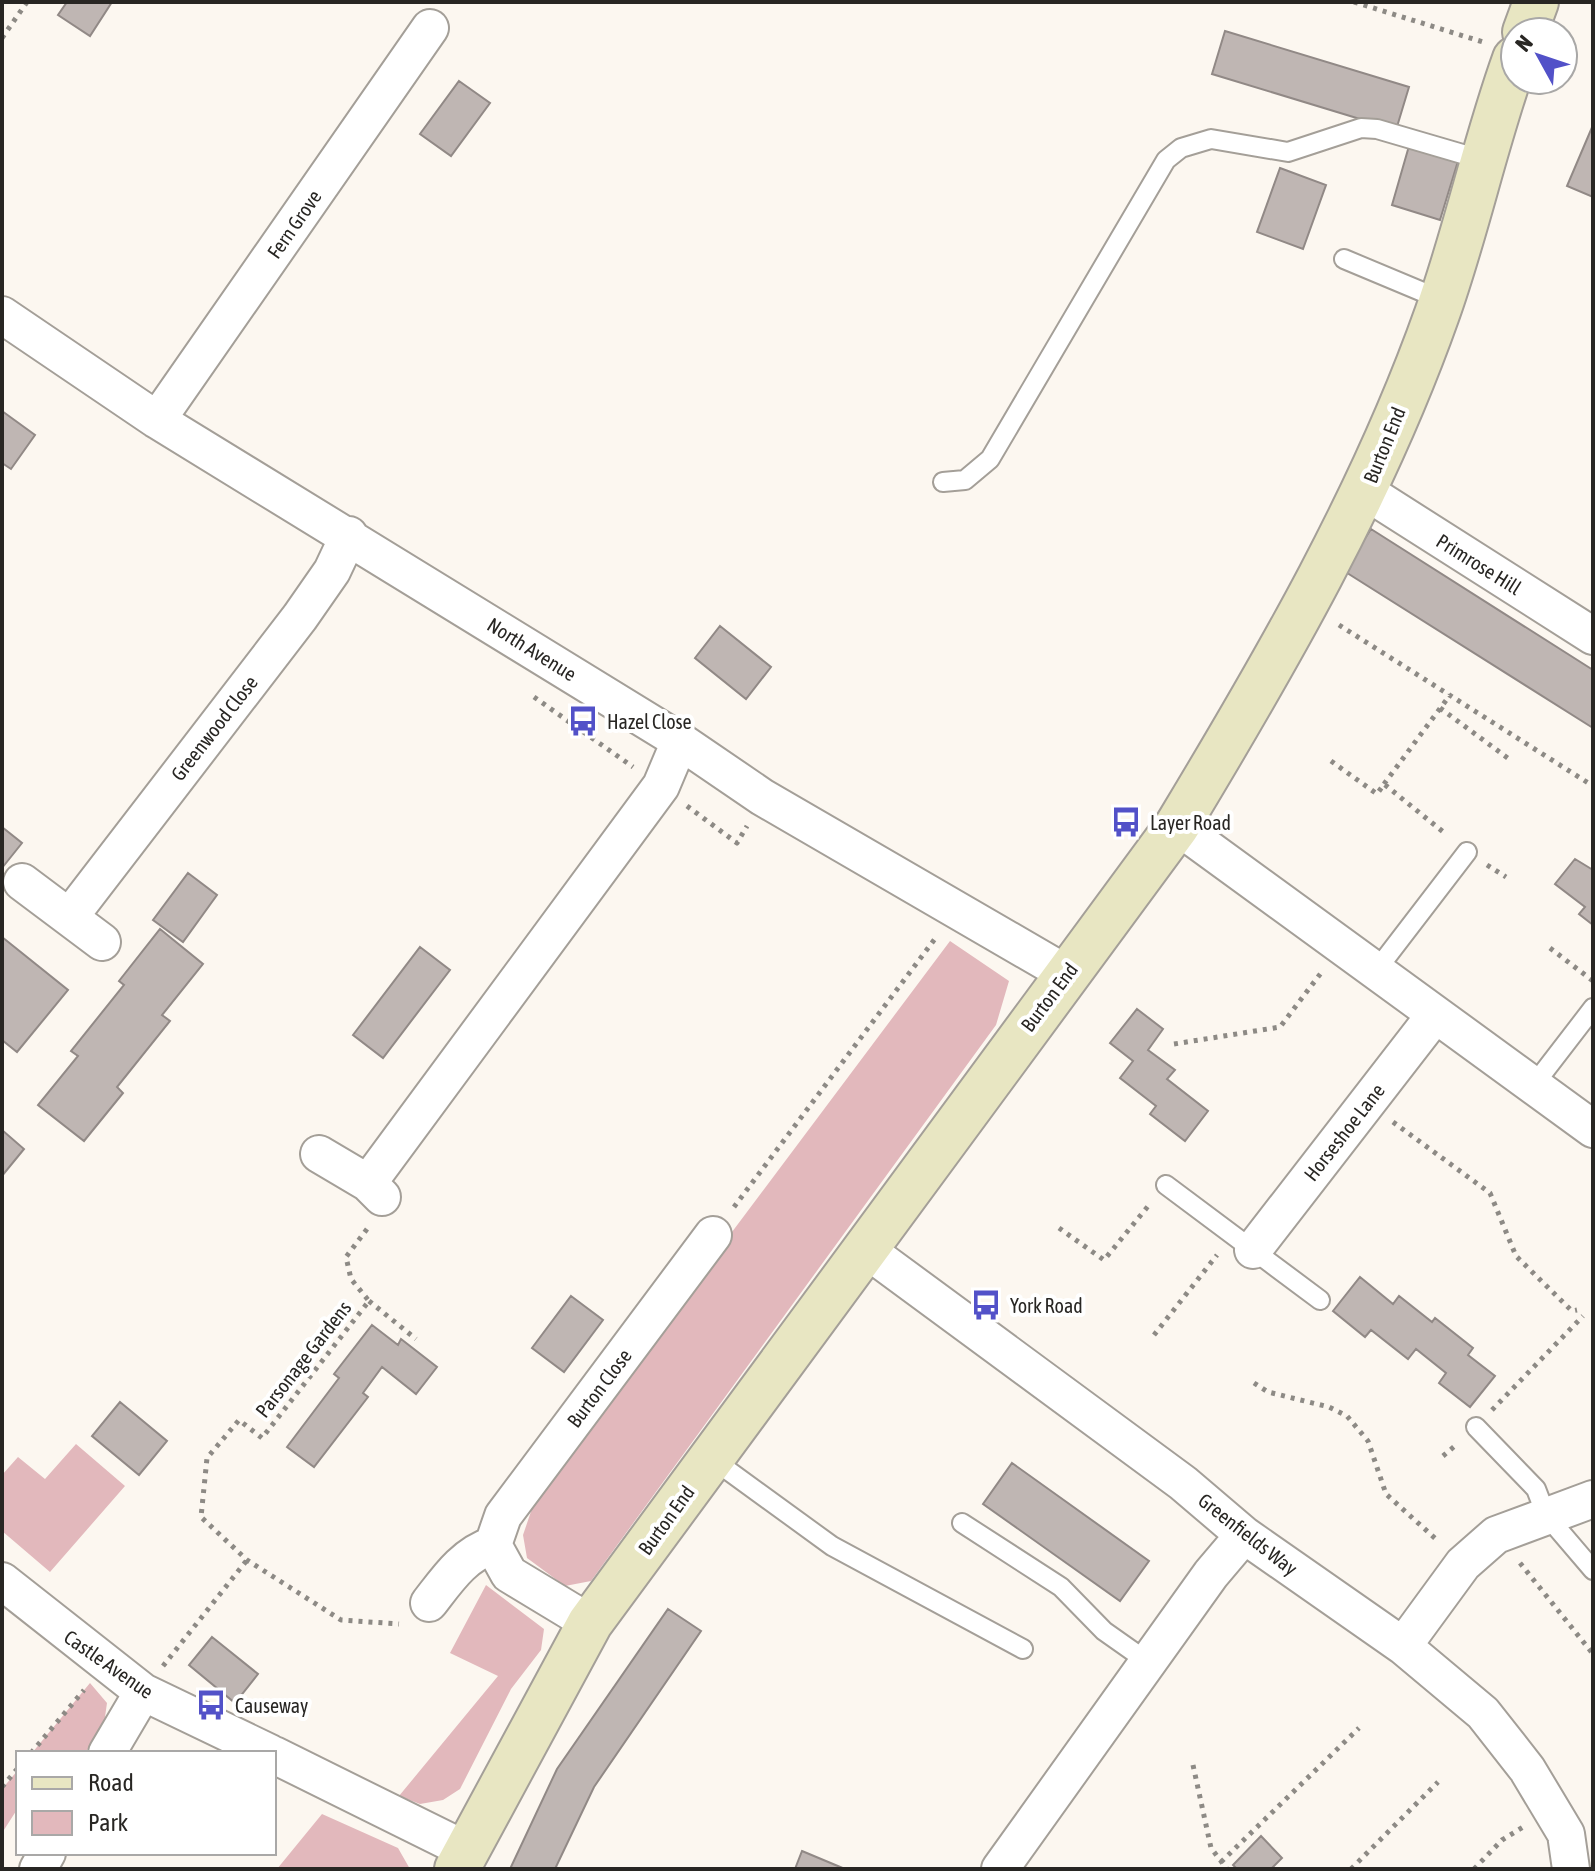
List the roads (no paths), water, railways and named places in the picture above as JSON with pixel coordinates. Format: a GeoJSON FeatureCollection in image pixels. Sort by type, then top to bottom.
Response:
{"type":"FeatureCollection","features":[{"type":"Feature","properties":{"kind":"street","name":"Fern Grove"},"geometry":{"type":"LineString","coordinates":[[157,420],[430,28]]}},
{"type":"Feature","properties":{"kind":"street","name":"Burton End"},"geometry":{"type":"LineString","coordinates":[[462,1860],[590,1623],[1177,826],[1256,695],[1365,491],[1442,300],[1483,160],[1499,89]]}},
{"type":"Feature","properties":{"kind":"street","name":"North Avenue"},"geometry":{"type":"LineString","coordinates":[[2,315],[157,420],[349,535],[680,741],[762,797],[1067,974]]}},
{"type":"Feature","properties":{"kind":"street","name":"Primrose Hill"},"geometry":{"type":"LineString","coordinates":[[1365,491],[1593,636]]}},
{"type":"Feature","properties":{"kind":"street","name":"Greenwood Close"},"geometry":{"type":"LineString","coordinates":[[71,915],[300,617],[332,571],[349,535]]}},
{"type":"Feature","properties":{"kind":"street"},"geometry":{"type":"LineString","coordinates":[[319,1154],[375,1190],[661,786],[680,741]]}},
{"type":"Feature","properties":{"kind":"street"},"geometry":{"type":"LineString","coordinates":[[1177,826],[1593,1129]]}},
{"type":"Feature","properties":{"kind":"street"},"geometry":{"type":"LineString","coordinates":[[22,882],[71,915],[102,942]]}},
{"type":"Feature","properties":{"kind":"street","name":"Horseshoe Lane"},"geometry":{"type":"LineString","coordinates":[[1243,1243],[1367,1103],[1435,1015]]}},
{"type":"Feature","properties":{"kind":"street","name":"Burton Close"},"geometry":{"type":"LineString","coordinates":[[493,1545],[503,1516],[713,1235]]}},
{"type":"Feature","properties":{"kind":"street","name":"Greenfields Way"},"geometry":{"type":"LineString","coordinates":[[864,1248],[1183,1483],[1244,1535],[1403,1646],[1483,1713],[1527,1769],[1566,1834],[1571,1869]]}},
{"type":"Feature","properties":{"kind":"street"},"geometry":{"type":"LineString","coordinates":[[1403,1646],[1463,1564],[1496,1535],[1593,1499]]}},
{"type":"Feature","properties":{"kind":"street"},"geometry":{"type":"LineString","coordinates":[[1000,1869],[1148,1662],[1244,1535]]}},
{"type":"Feature","properties":{"kind":"street"},"geometry":{"type":"LineString","coordinates":[[429,1603],[461,1564],[480,1549],[493,1545],[509,1574],[590,1623]]}},
{"type":"Feature","properties":{"kind":"street","name":"Castle Avenue"},"geometry":{"type":"LineString","coordinates":[[2,1581],[143,1692],[266,1751]]}},
{"type":"Feature","properties":{"kind":"street"},"geometry":{"type":"LineString","coordinates":[[108,1751],[143,1692]]}},
{"type":"Feature","properties":{"kind":"street","name":"Castle Avenue"},"geometry":{"type":"LineString","coordinates":[[276,1756],[462,1860]]}},
{"type":"Feature","properties":{"kind":"lane"},"geometry":{"type":"LineString","coordinates":[[943,482],[965,480],[990,459],[1119,234],[1166,160],[1181,148],[1211,139],[1288,152],[1361,128],[1377,129],[1483,160]]}},
{"type":"Feature","properties":{"kind":"lane"},"geometry":{"type":"LineString","coordinates":[[1344,259],[1442,300]]}},
{"type":"Feature","properties":{"kind":"lane"},"geometry":{"type":"LineString","coordinates":[[1375,972],[1467,852]]}},
{"type":"Feature","properties":{"kind":"lane"},"geometry":{"type":"LineString","coordinates":[[1533,1086],[1593,1008]]}},
{"type":"Feature","properties":{"kind":"lane"},"geometry":{"type":"LineString","coordinates":[[1166,1185],[1320,1300]]}},
{"type":"Feature","properties":{"kind":"lane"},"geometry":{"type":"LineString","coordinates":[[1476,1427],[1536,1489],[1546,1515],[1593,1570]]}},
{"type":"Feature","properties":{"kind":"lane"},"geometry":{"type":"LineString","coordinates":[[711,1458],[832,1546],[1023,1649]]}},
{"type":"Feature","properties":{"kind":"lane"},"geometry":{"type":"LineString","coordinates":[[962,1523],[1061,1587],[1104,1631],[1148,1662]]}},
{"type":"Feature","properties":{"kind":"place","name":"Hazel Close"},"geometry":{"type":"Point","coordinates":[583,721]}},
{"type":"Feature","properties":{"kind":"place","name":"Layer Road"},"geometry":{"type":"Point","coordinates":[1126,822]}},
{"type":"Feature","properties":{"kind":"place","name":"York Road"},"geometry":{"type":"Point","coordinates":[986,1305]}},
{"type":"Feature","properties":{"kind":"place","name":"Causeway"},"geometry":{"type":"Point","coordinates":[211,1705]}}]}
